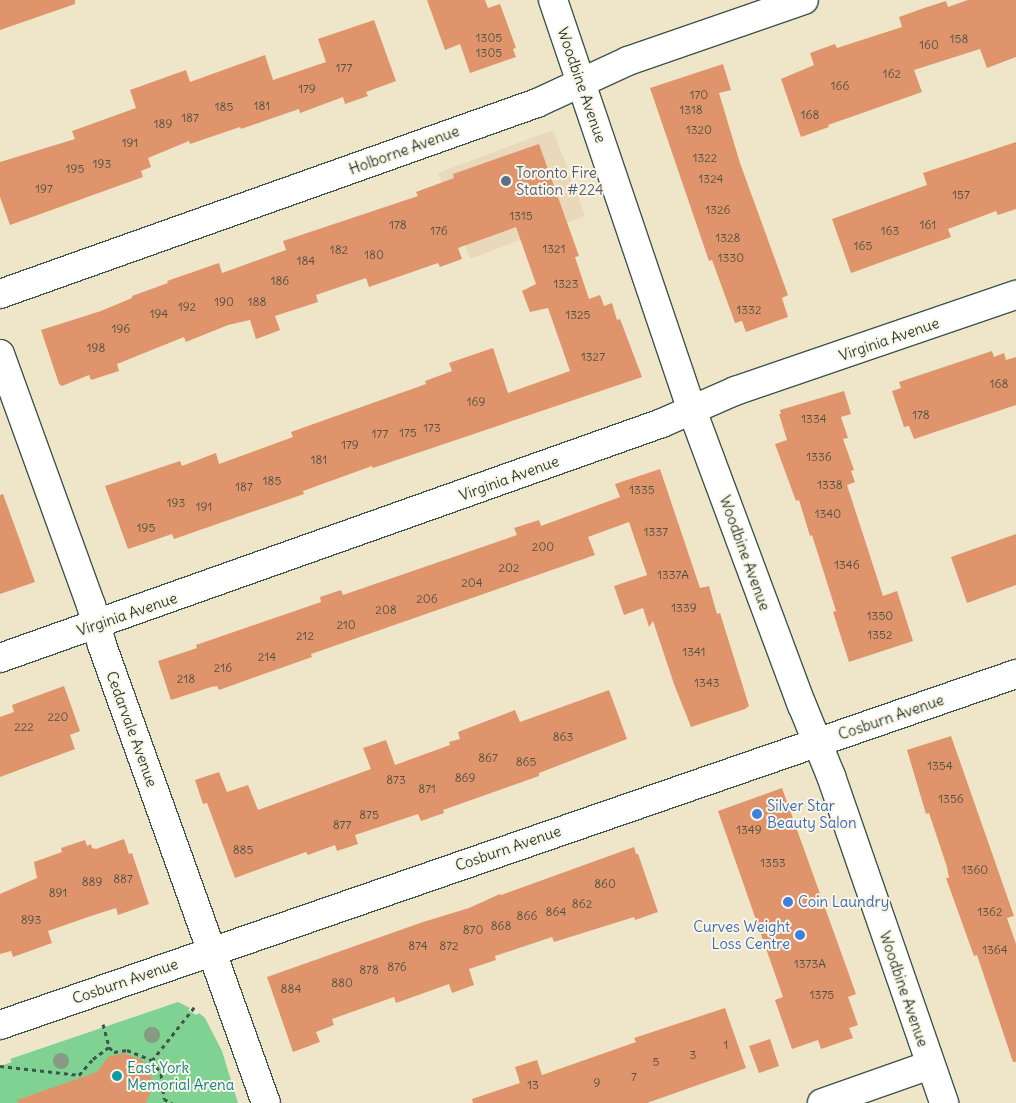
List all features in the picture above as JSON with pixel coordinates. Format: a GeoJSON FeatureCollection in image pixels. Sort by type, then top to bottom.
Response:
{"type":"FeatureCollection","features":[{"type":"Feature","properties":{"kind":"street","name":"Woodbine Avenue"},"geometry":{"type":"LineString","coordinates":[[552,0],[692,410],[816,743],[831,776],[944,1103]]}},
{"type":"Feature","properties":{"kind":"street","name":"Holborne Avenue"},"geometry":{"type":"LineString","coordinates":[[0,294],[537,103],[581,81],[762,7],[804,0]]}},
{"type":"Feature","properties":{"kind":"street","name":"Virginia Avenue"},"geometry":{"type":"LineString","coordinates":[[0,658],[96,623],[142,610],[620,439],[735,391],[1016,295]]}},
{"type":"Feature","properties":{"kind":"street","name":"Cedarvale Avenue"},"geometry":{"type":"LineString","coordinates":[[0,354],[266,1103]]}},
{"type":"Feature","properties":{"kind":"street","name":"Cosburn Avenue"},"geometry":{"type":"LineString","coordinates":[[0,1025],[1016,674]]}},
{"type":"Feature","properties":{"kind":"street"},"geometry":{"type":"LineString","coordinates":[[822,1103],[930,1065]]}},
{"type":"Feature","properties":{"kind":"path"},"geometry":{"type":"LineString","coordinates":[[147,1066],[196,1004]]}},
{"type":"Feature","properties":{"kind":"path"},"geometry":{"type":"LineString","coordinates":[[103,1024],[109,1048],[114,1052],[127,1050],[152,1060],[161,1074],[164,1099],[172,1103]]}},
{"type":"Feature","properties":{"kind":"path"},"geometry":{"type":"LineString","coordinates":[[0,1066],[79,1075],[93,1059],[109,1048]]}},
{"type":"Feature","properties":{"kind":"shaded area"},"geometry":{"type":"Polygon","coordinates":[[[553,130],[585,216],[470,259],[438,173],[553,130]]]}},
{"type":"Feature","properties":{"kind":"green space"},"geometry":{"type":"Polygon","coordinates":[[[178,1002],[190,1008],[188,1010],[196,1015],[199,1013],[205,1018],[222,1051],[238,1103],[0,1103],[0,1066],[12,1062],[10,1059],[178,1002]]]}},
{"type":"Feature","properties":{"kind":"building"},"geometry":{"type":"Polygon","coordinates":[[[0,0],[75,0],[75,4],[0,30],[0,0]]]}},
{"type":"Feature","properties":{"kind":"building"},"geometry":{"type":"Polygon","coordinates":[[[427,0],[485,0],[488,8],[500,4],[516,48],[513,49],[516,57],[470,73],[460,44],[445,50],[427,0]]]}},
{"type":"Feature","properties":{"kind":"building"},"geometry":{"type":"Polygon","coordinates":[[[968,0],[1016,0],[1016,57],[987,68],[980,49],[914,70],[922,92],[828,125],[829,127],[801,137],[781,79],[814,65],[810,53],[835,44],[837,48],[902,27],[899,17],[924,8],[946,1],[948,7],[968,0]]]}},
{"type":"Feature","properties":{"kind":"building"},"geometry":{"type":"Polygon","coordinates":[[[374,20],[396,81],[366,92],[368,96],[345,104],[343,97],[300,113],[299,109],[190,144],[189,141],[148,158],[151,167],[141,171],[143,177],[10,225],[0,197],[0,162],[75,139],[72,131],[136,108],[130,90],[186,70],[190,82],[265,55],[273,80],[326,62],[318,39],[374,20]]]}},
{"type":"Feature","properties":{"kind":"building"},"geometry":{"type":"Polygon","coordinates":[[[723,64],[731,90],[719,93],[740,163],[788,295],[782,298],[788,317],[746,332],[742,321],[735,323],[712,260],[709,261],[650,88],[723,64]]]}},
{"type":"Feature","properties":{"kind":"building"},"geometry":{"type":"Polygon","coordinates":[[[1016,142],[1016,209],[998,215],[996,211],[948,229],[951,237],[851,273],[832,219],[927,185],[923,173],[1016,142]]]}},
{"type":"Feature","properties":{"kind":"building"},"geometry":{"type":"Polygon","coordinates":[[[539,144],[579,256],[575,257],[589,299],[600,295],[604,306],[612,303],[617,320],[620,319],[642,377],[373,468],[372,466],[303,491],[304,494],[174,539],[172,534],[128,549],[105,486],[180,461],[182,466],[216,453],[219,464],[293,437],[291,432],[426,384],[425,381],[452,371],[449,363],[493,348],[508,393],[570,371],[548,308],[530,312],[522,291],[536,284],[516,227],[458,248],[462,259],[440,267],[438,263],[369,287],[366,278],[316,295],[318,302],[275,316],[280,330],[259,338],[256,339],[250,320],[228,325],[186,342],[184,337],[117,364],[119,371],[91,380],[89,375],[62,386],[59,384],[41,330],[101,311],[132,298],[132,296],[168,283],[167,281],[219,263],[222,273],[286,250],[283,241],[418,196],[416,192],[454,178],[453,174],[539,144]]]}},
{"type":"Feature","properties":{"kind":"building"},"geometry":{"type":"Polygon","coordinates":[[[992,351],[994,357],[1004,353],[1006,360],[1016,357],[1016,405],[914,439],[909,426],[904,427],[892,391],[901,388],[899,382],[992,351]]]}},
{"type":"Feature","properties":{"kind":"building"},"geometry":{"type":"Polygon","coordinates":[[[844,391],[851,414],[841,417],[848,438],[843,439],[854,470],[851,471],[855,482],[847,485],[883,596],[897,591],[913,641],[849,662],[833,612],[836,611],[812,535],[810,536],[799,500],[796,501],[775,444],[787,440],[779,414],[781,414],[780,410],[844,391]]]}},
{"type":"Feature","properties":{"kind":"building"},"geometry":{"type":"Polygon","coordinates":[[[660,469],[700,588],[709,586],[717,614],[720,613],[749,706],[745,709],[691,727],[653,621],[649,627],[643,608],[624,615],[614,586],[647,575],[629,522],[588,537],[595,555],[311,654],[312,657],[219,690],[217,686],[211,687],[171,700],[158,661],[197,648],[196,645],[321,602],[320,597],[341,590],[343,595],[517,535],[514,528],[539,520],[541,526],[620,497],[615,484],[660,469]]]}},
{"type":"Feature","properties":{"kind":"building"},"geometry":{"type":"Polygon","coordinates":[[[3,494],[35,582],[0,594],[0,495],[3,494]]]}},
{"type":"Feature","properties":{"kind":"building"},"geometry":{"type":"Polygon","coordinates":[[[1016,534],[1016,585],[967,603],[951,557],[1016,534]]]}},
{"type":"Feature","properties":{"kind":"building"},"geometry":{"type":"Polygon","coordinates":[[[64,686],[80,731],[70,735],[75,749],[0,777],[0,717],[14,712],[12,705],[64,686]]]}},
{"type":"Feature","properties":{"kind":"building"},"geometry":{"type":"Polygon","coordinates":[[[609,690],[627,739],[539,773],[539,776],[443,810],[444,813],[421,821],[418,814],[355,835],[358,844],[337,851],[335,845],[308,855],[306,852],[235,878],[207,803],[203,804],[195,780],[219,772],[227,792],[248,785],[258,810],[371,769],[363,748],[386,740],[395,765],[450,745],[449,742],[460,739],[458,732],[515,710],[520,722],[609,690]]]}},
{"type":"Feature","properties":{"kind":"building"},"geometry":{"type":"Polygon","coordinates":[[[951,736],[1014,916],[1007,918],[1016,944],[1016,1062],[1013,1062],[977,955],[974,956],[946,878],[949,878],[947,867],[929,813],[926,814],[907,750],[951,736]]]}},
{"type":"Feature","properties":{"kind":"building"},"geometry":{"type":"Polygon","coordinates":[[[782,788],[856,994],[848,997],[858,1025],[849,1028],[853,1038],[821,1049],[818,1040],[792,1049],[775,1000],[783,997],[718,811],[782,788]]]}},
{"type":"Feature","properties":{"kind":"building"},"geometry":{"type":"Polygon","coordinates":[[[124,839],[129,854],[132,853],[149,904],[118,915],[116,908],[88,917],[48,931],[52,943],[13,957],[11,951],[0,954],[0,894],[37,878],[34,862],[62,852],[61,848],[85,840],[87,846],[91,844],[92,848],[96,849],[124,839]]]}},
{"type":"Feature","properties":{"kind":"building"},"geometry":{"type":"Polygon","coordinates":[[[634,847],[658,912],[635,920],[634,917],[554,942],[552,937],[495,956],[496,960],[469,969],[474,985],[452,993],[449,984],[396,1003],[394,997],[332,1019],[334,1025],[316,1032],[320,1042],[293,1052],[267,977],[423,922],[469,908],[500,894],[634,847]]]}},
{"type":"Feature","properties":{"kind":"building"},"geometry":{"type":"Polygon","coordinates":[[[725,1008],[746,1068],[647,1103],[473,1103],[472,1099],[520,1083],[515,1067],[537,1060],[542,1075],[636,1042],[634,1038],[725,1008]]]}},
{"type":"Feature","properties":{"kind":"building"},"geometry":{"type":"Polygon","coordinates":[[[770,1039],[779,1066],[759,1073],[749,1046],[770,1039]]]}},
{"type":"Feature","properties":{"kind":"building","name":"East York Memorial Arena"},"geometry":{"type":"Polygon","coordinates":[[[124,1053],[142,1060],[151,1073],[152,1089],[146,1103],[18,1103],[17,1100],[97,1072],[108,1057],[124,1053]]]}},
{"type":"Feature","properties":{"kind":"place","name":"Toronto Fire Station #224"},"geometry":{"type":"Point","coordinates":[506,181]}},
{"type":"Feature","properties":{"kind":"place","name":"Silver Star Beauty Salon"},"geometry":{"type":"Point","coordinates":[757,814]}},
{"type":"Feature","properties":{"kind":"place","name":"Coin Laundry"},"geometry":{"type":"Point","coordinates":[788,902]}},
{"type":"Feature","properties":{"kind":"place","name":"Curves Weight Loss Centre"},"geometry":{"type":"Point","coordinates":[800,935]}},
{"type":"Feature","properties":{"kind":"place","name":"East York Memorial Arena"},"geometry":{"type":"Point","coordinates":[117,1076]}}]}
